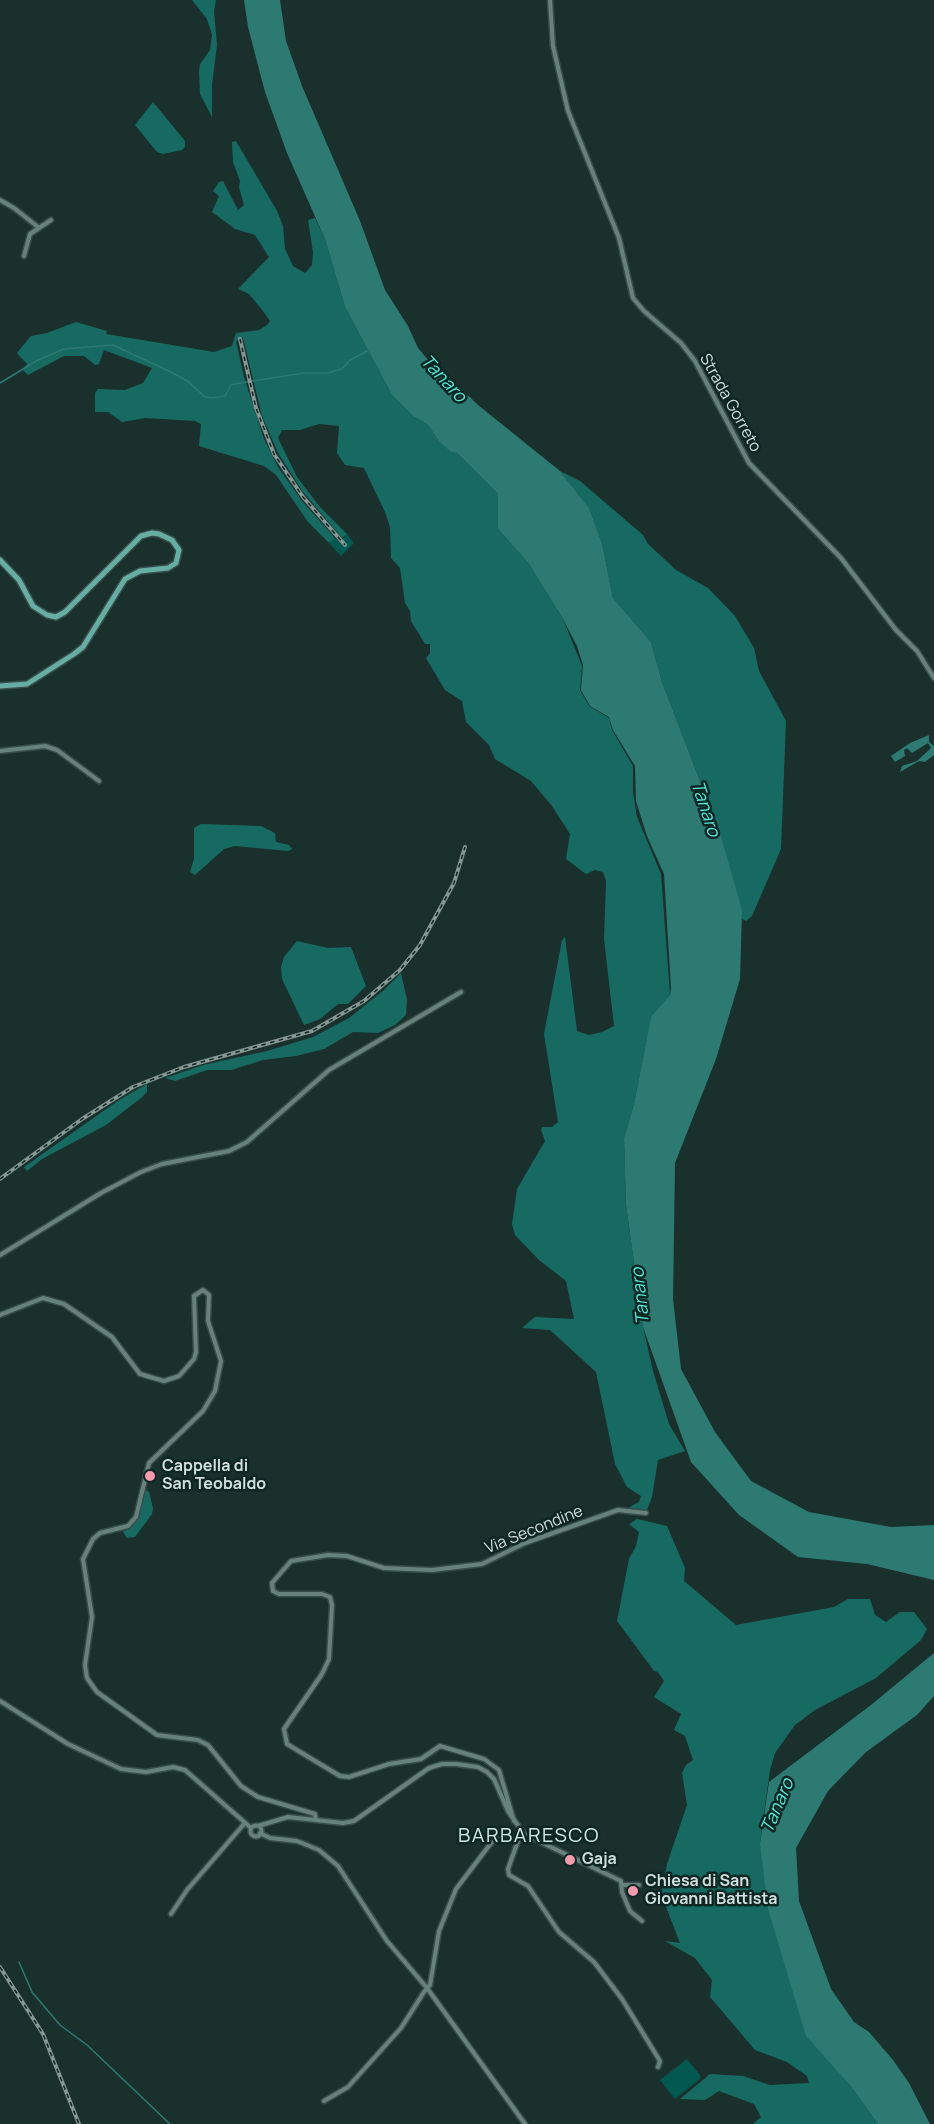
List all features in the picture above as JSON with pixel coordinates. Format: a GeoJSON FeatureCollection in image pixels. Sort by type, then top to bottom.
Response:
{"type":"FeatureCollection","features":[{"type":"Feature","properties":{"kind":"main road"},"geometry":{"type":"LineString","coordinates":[[0,560],[19,580],[33,606],[46,615],[56,617],[65,612],[141,536],[152,532],[159,534],[172,540],[179,550],[178,559],[173,566],[140,571],[125,579],[83,647],[75,654],[27,684],[0,686]]}},
{"type":"Feature","properties":{"kind":"street","name":"Strada Gorreto"},"geometry":{"type":"LineString","coordinates":[[550,0],[552,46],[568,111],[619,238],[633,298],[644,311],[681,343],[695,361],[749,463],[841,558],[896,630],[917,651],[934,678]]}},
{"type":"Feature","properties":{"kind":"street"},"geometry":{"type":"LineString","coordinates":[[0,200],[38,227]]}},
{"type":"Feature","properties":{"kind":"street"},"geometry":{"type":"LineString","coordinates":[[24,256],[28,239],[38,227],[51,220]]}},
{"type":"Feature","properties":{"kind":"street"},"geometry":{"type":"LineString","coordinates":[[0,751],[45,746],[57,750],[99,781]]}},
{"type":"Feature","properties":{"kind":"street"},"geometry":{"type":"LineString","coordinates":[[0,1255],[100,1193],[141,1172],[162,1164],[229,1151],[247,1142],[329,1070],[461,992]]}},
{"type":"Feature","properties":{"kind":"street"},"geometry":{"type":"LineString","coordinates":[[0,1315],[43,1298],[64,1304],[112,1337],[140,1374],[155,1381],[164,1381],[179,1376],[194,1359],[196,1352],[194,1296],[203,1290],[210,1295],[208,1321],[221,1361],[215,1391],[202,1411],[149,1462],[136,1517],[128,1526],[100,1533],[93,1539],[83,1559],[92,1617],[85,1665],[87,1678],[97,1692],[157,1735],[198,1740],[208,1744],[241,1786],[258,1797],[315,1815],[316,1821]]}},
{"type":"Feature","properties":{"kind":"street","name":"Via Secondine"},"geometry":{"type":"LineString","coordinates":[[514,1821],[499,1770],[483,1759],[440,1746],[421,1759],[389,1764],[349,1778],[340,1776],[287,1744],[284,1730],[322,1674],[329,1659],[332,1605],[330,1597],[322,1594],[279,1594],[273,1591],[272,1583],[291,1561],[328,1555],[347,1556],[384,1568],[432,1570],[482,1564],[525,1543],[618,1510],[646,1513]]}},
{"type":"Feature","properties":{"kind":"street"},"geometry":{"type":"LineString","coordinates":[[0,1701],[68,1744],[121,1769],[146,1772],[173,1767],[185,1770],[244,1824],[260,1829],[270,1838],[297,1841],[319,1850],[338,1866],[387,1941],[427,1988],[525,2124]]}},
{"type":"Feature","properties":{"kind":"street"},"geometry":{"type":"LineString","coordinates":[[251,1828],[253,1835],[267,1823],[288,1817],[316,1821],[354,1821],[429,1768],[449,1764],[478,1767],[494,1779],[514,1821],[524,1834],[593,1866],[622,1884],[639,1885]]}},
{"type":"Feature","properties":{"kind":"street"},"geometry":{"type":"LineString","coordinates":[[171,1914],[187,1890],[244,1824]]}},
{"type":"Feature","properties":{"kind":"street"},"geometry":{"type":"LineString","coordinates":[[524,1834],[519,1838],[508,1869],[509,1875],[528,1886],[560,1932],[594,1962],[622,1999],[660,2061],[658,2067]]}},
{"type":"Feature","properties":{"kind":"street"},"geometry":{"type":"LineString","coordinates":[[324,2101],[348,2087],[401,2028],[427,1988],[432,1979],[439,1931],[456,1889],[491,1843],[499,1838],[519,1838]]}},
{"type":"Feature","properties":{"kind":"street"},"geometry":{"type":"LineString","coordinates":[[622,1884],[622,1892],[630,1911],[642,1921]]}},
{"type":"Feature","properties":{"kind":"shaded area"},"geometry":{"type":"Polygon","coordinates":[[[347,534],[354,543],[341,556],[329,543],[335,538],[339,542],[347,534]]]}},
{"type":"Feature","properties":{"kind":"shaded area"},"geometry":{"type":"Polygon","coordinates":[[[687,2059],[700,2075],[700,2079],[675,2099],[660,2080],[687,2059]]]}},
{"type":"Feature","properties":{"kind":"green space"},"geometry":{"type":"Polygon","coordinates":[[[192,0],[216,0],[214,11],[217,45],[212,85],[212,117],[200,94],[199,71],[200,64],[210,50],[212,35],[207,19],[192,0]]]}},
{"type":"Feature","properties":{"kind":"green space"},"geometry":{"type":"Polygon","coordinates":[[[153,102],[185,141],[185,147],[182,150],[163,154],[157,152],[135,125],[153,102]]]}},
{"type":"Feature","properties":{"kind":"green space"},"geometry":{"type":"Polygon","coordinates":[[[236,141],[277,211],[283,226],[285,249],[293,266],[305,273],[312,265],[313,252],[308,220],[315,218],[325,239],[345,307],[392,395],[413,416],[428,425],[438,440],[457,453],[498,494],[498,529],[529,564],[563,619],[582,666],[580,690],[589,706],[609,718],[612,730],[633,766],[633,792],[637,817],[661,874],[670,995],[651,1018],[634,1104],[624,1138],[626,1205],[643,1327],[653,1371],[669,1424],[685,1451],[658,1460],[652,1497],[646,1512],[628,1508],[639,1502],[641,1496],[627,1487],[615,1464],[596,1372],[550,1330],[522,1328],[535,1317],[574,1319],[566,1281],[539,1260],[515,1235],[512,1224],[517,1189],[545,1141],[542,1127],[552,1127],[558,1122],[544,1034],[562,940],[565,937],[577,1031],[589,1035],[614,1026],[604,939],[606,881],[603,872],[595,870],[586,874],[566,859],[570,834],[552,806],[531,781],[495,759],[489,745],[466,722],[462,701],[445,690],[426,658],[430,653],[430,644],[425,644],[411,621],[410,611],[405,603],[400,568],[391,558],[390,527],[385,512],[364,468],[345,465],[337,453],[339,426],[319,424],[300,430],[282,430],[278,438],[297,477],[320,507],[347,534],[342,538],[303,492],[278,453],[262,416],[243,338],[236,341],[244,377],[264,439],[278,467],[302,501],[335,538],[329,543],[308,522],[276,475],[264,466],[199,446],[201,424],[195,421],[145,418],[122,422],[108,412],[95,412],[95,393],[98,389],[125,390],[143,383],[152,368],[104,350],[99,364],[95,365],[84,356],[64,356],[28,375],[23,370],[27,364],[17,353],[31,336],[47,333],[76,322],[107,331],[106,334],[214,352],[232,346],[236,333],[259,330],[267,325],[270,321],[263,311],[249,294],[238,289],[269,257],[255,235],[235,229],[212,212],[219,196],[213,191],[219,182],[223,181],[238,210],[244,205],[239,187],[240,181],[233,162],[232,142],[236,141]]]}},
{"type":"Feature","properties":{"kind":"green space"},"geometry":{"type":"Polygon","coordinates":[[[560,471],[580,481],[643,535],[648,544],[676,570],[708,588],[735,616],[754,648],[759,671],[786,721],[781,849],[752,916],[746,921],[742,919],[720,833],[662,682],[651,642],[613,598],[602,543],[589,508],[560,471]]]}},
{"type":"Feature","properties":{"kind":"green space"},"geometry":{"type":"Polygon","coordinates":[[[201,824],[261,826],[275,833],[276,842],[289,845],[292,849],[288,851],[235,846],[224,849],[195,875],[190,872],[194,859],[194,828],[201,824]]]}},
{"type":"Feature","properties":{"kind":"green space"},"geometry":{"type":"Polygon","coordinates":[[[297,941],[328,948],[351,947],[366,986],[348,1004],[338,1004],[320,1019],[304,1025],[282,979],[281,967],[284,957],[297,941]]]}},
{"type":"Feature","properties":{"kind":"green space"},"geometry":{"type":"Polygon","coordinates":[[[401,973],[407,1000],[406,1015],[395,1025],[378,1033],[353,1032],[324,1049],[296,1056],[263,1060],[231,1070],[207,1070],[175,1081],[165,1078],[203,1065],[267,1051],[313,1037],[349,1018],[401,973]]]}},
{"type":"Feature","properties":{"kind":"green space"},"geometry":{"type":"Polygon","coordinates":[[[147,1084],[147,1092],[141,1098],[106,1125],[42,1159],[27,1171],[24,1167],[119,1100],[147,1084]]]}},
{"type":"Feature","properties":{"kind":"green space"},"geometry":{"type":"Polygon","coordinates":[[[144,1488],[149,1492],[153,1508],[152,1514],[135,1537],[127,1538],[123,1532],[136,1519],[144,1488]]]}},
{"type":"Feature","properties":{"kind":"green space"},"geometry":{"type":"Polygon","coordinates":[[[637,1519],[667,1526],[685,1568],[684,1581],[736,1625],[834,1607],[848,1599],[870,1599],[875,1615],[886,1622],[900,1612],[914,1612],[927,1629],[921,1640],[876,1678],[815,1710],[795,1725],[775,1753],[770,1770],[760,1842],[850,2085],[878,2124],[753,2124],[761,2117],[754,2104],[719,2091],[705,2100],[680,2099],[710,2074],[743,2076],[770,2085],[809,2083],[807,2076],[787,2062],[755,2050],[710,1997],[712,1980],[695,1958],[665,1941],[680,1943],[661,1894],[667,1864],[687,1805],[682,1773],[686,1765],[693,1760],[685,1736],[674,1730],[681,1714],[654,1697],[664,1681],[617,1621],[629,1559],[636,1546],[639,1532],[629,1524],[637,1519]]]}},
{"type":"Feature","properties":{"kind":"water","name":"Tanaro"},"geometry":{"type":"Polygon","coordinates":[[[244,0],[280,0],[286,41],[302,86],[360,221],[385,290],[408,326],[418,348],[434,367],[438,366],[478,405],[560,471],[589,508],[602,543],[613,598],[651,642],[662,682],[720,833],[742,910],[740,979],[716,1059],[675,1163],[673,1299],[681,1369],[715,1432],[751,1481],[809,1512],[891,1527],[934,1525],[934,1580],[867,1564],[798,1557],[739,1515],[691,1462],[643,1327],[626,1205],[624,1138],[634,1104],[651,1017],[670,995],[671,988],[664,874],[647,836],[636,801],[635,766],[613,730],[609,717],[590,706],[581,690],[583,665],[577,646],[563,619],[529,564],[498,529],[498,494],[457,453],[450,451],[438,440],[428,425],[413,416],[392,395],[345,307],[325,239],[287,153],[265,92],[248,27],[244,0]]]}},
{"type":"Feature","properties":{"kind":"water"},"geometry":{"type":"Polygon","coordinates":[[[929,735],[929,742],[934,746],[934,755],[925,762],[919,761],[900,772],[902,766],[917,761],[931,748],[928,743],[912,753],[907,748],[904,750],[905,756],[895,762],[891,756],[910,743],[929,735]]]}},
{"type":"Feature","properties":{"kind":"water","name":"Tanaro"},"geometry":{"type":"Polygon","coordinates":[[[934,1653],[934,1696],[917,1715],[866,1752],[828,1791],[796,1848],[799,1901],[831,1989],[854,2022],[869,2032],[893,2060],[909,2083],[930,2124],[878,2124],[850,2085],[806,2036],[768,1909],[760,1843],[769,1782],[871,1705],[934,1653]]]}},
{"type":"Feature","properties":{"kind":"waterway"},"geometry":{"type":"LineString","coordinates":[[0,383],[38,360],[64,349],[113,345],[171,372],[189,382],[205,397],[213,398],[225,396],[231,385],[304,373],[328,373],[342,369],[350,360],[371,349]]}},
{"type":"Feature","properties":{"kind":"waterway"},"geometry":{"type":"LineString","coordinates":[[19,1962],[32,1992],[60,2025],[87,2045],[170,2124]]}},
{"type":"Feature","properties":{"kind":"railway"},"geometry":{"type":"LineString","coordinates":[[240,339],[256,408],[274,454],[303,497],[345,545]]}},
{"type":"Feature","properties":{"kind":"railway"},"geometry":{"type":"LineString","coordinates":[[0,1179],[82,1119],[133,1087],[184,1067],[312,1031],[364,1001],[400,970],[420,945],[454,883],[465,847]]}},
{"type":"Feature","properties":{"kind":"railway"},"geometry":{"type":"LineString","coordinates":[[0,1967],[43,2034],[79,2124]]}},
{"type":"Feature","properties":{"kind":"place","name":"Cappella di San Teobaldo"},"geometry":{"type":"Point","coordinates":[150,1476]}},
{"type":"Feature","properties":{"kind":"place","name":"Gaja"},"geometry":{"type":"Point","coordinates":[570,1860]}},
{"type":"Feature","properties":{"kind":"place","name":"Chiesa di San Giovanni Battista"},"geometry":{"type":"Point","coordinates":[633,1891]}},
{"type":"Feature","properties":{"kind":"district","name":"BARBARESCO"},"geometry":{"type":"Point","coordinates":[529,1836]}}]}
